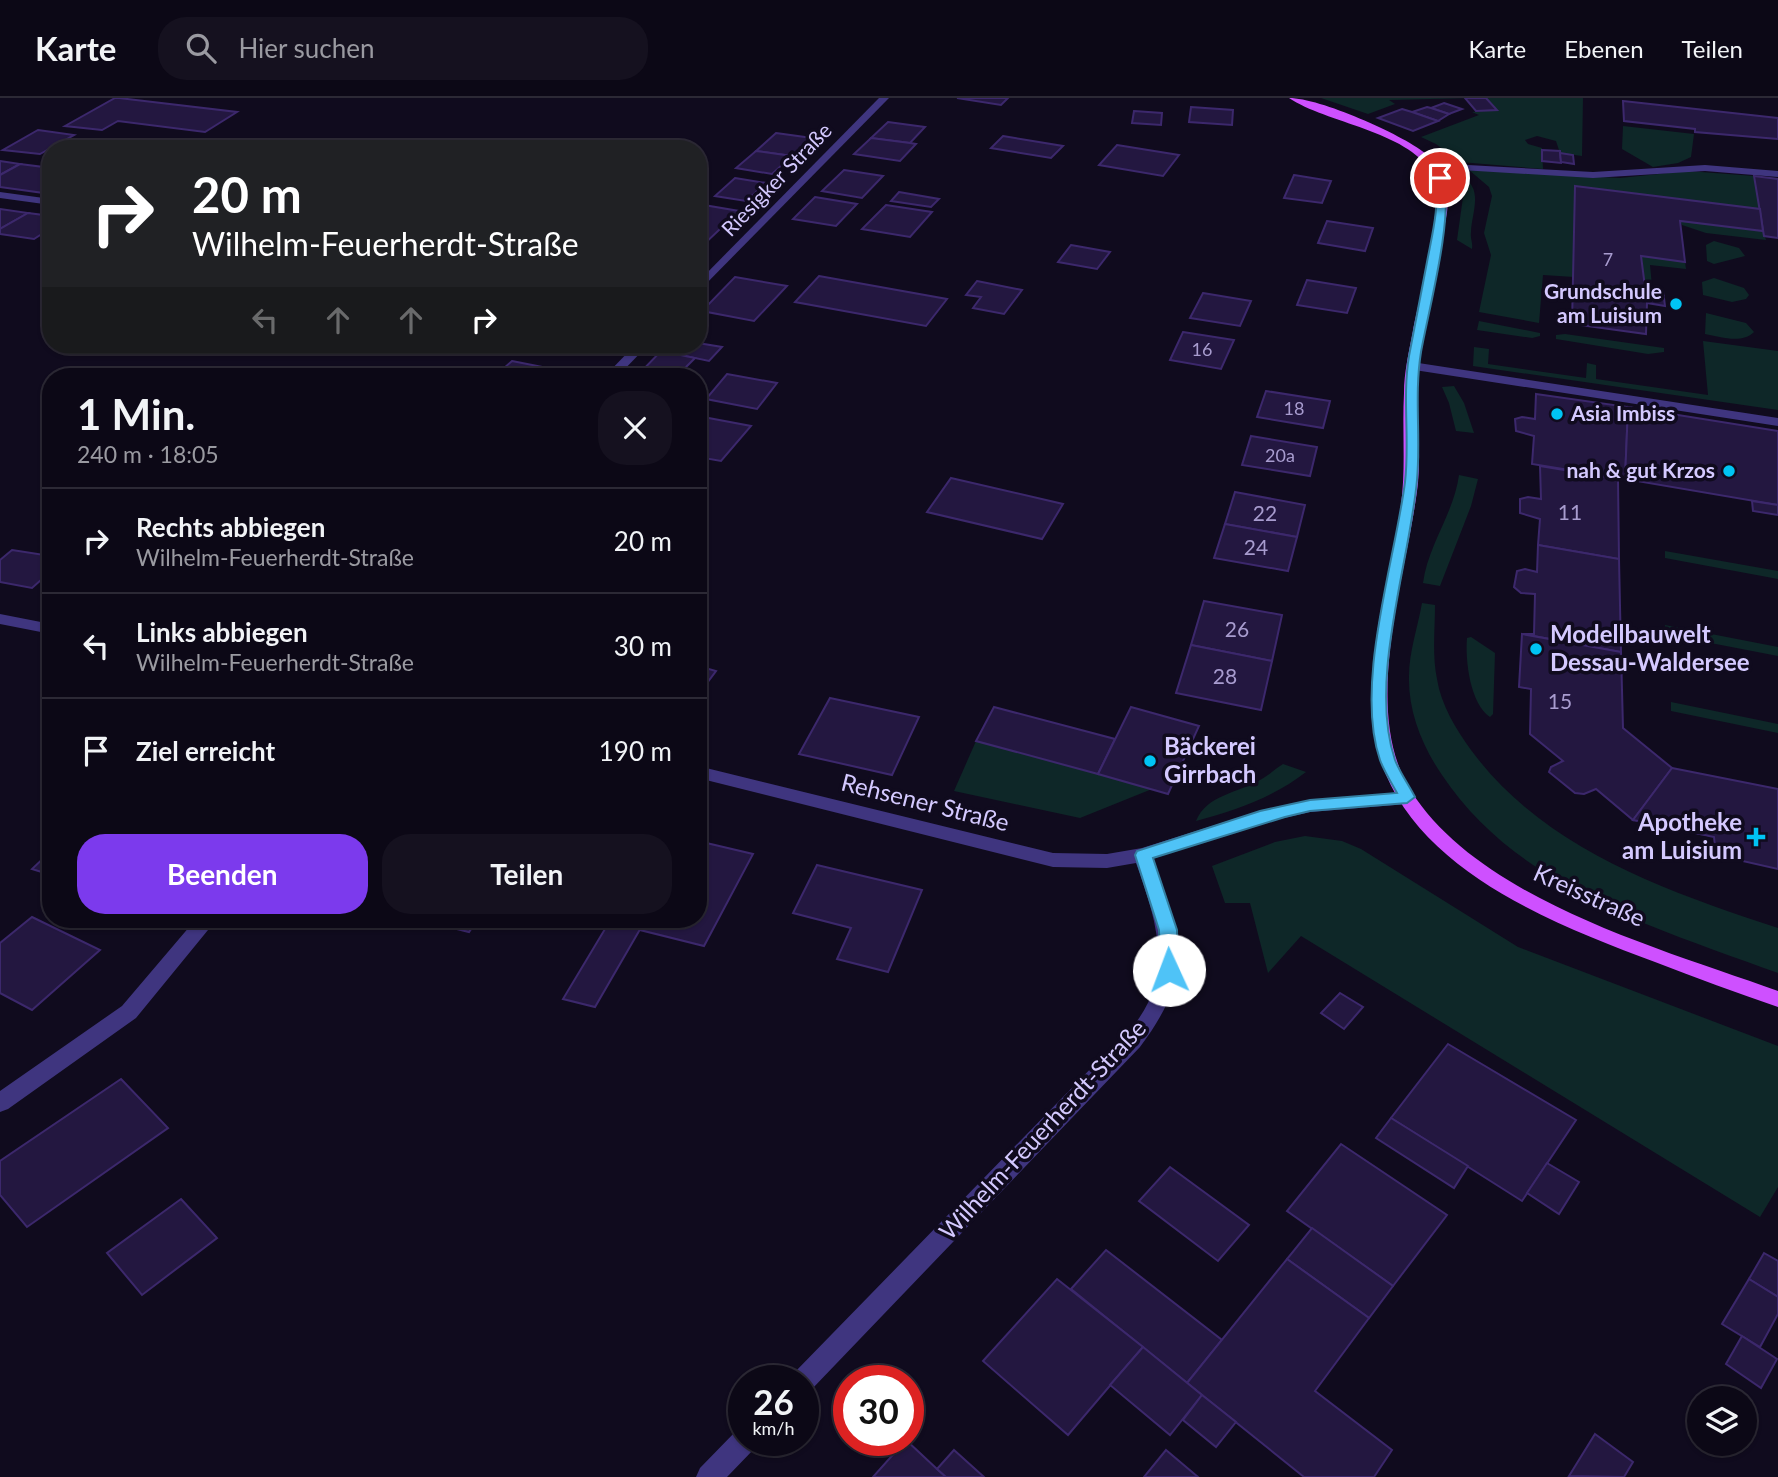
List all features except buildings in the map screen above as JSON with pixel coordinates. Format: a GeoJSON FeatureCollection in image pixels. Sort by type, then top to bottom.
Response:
{"type":"FeatureCollection","features":[{"type":"Feature","properties":{"kind":"main road"},"geometry":{"type":"LineString","coordinates":[[1294,98],[1414,150],[1432,166],[1440,178],[1442,204],[1412,366],[1414,444],[1411,482],[1384,636],[1380,687],[1380,716],[1387,759],[1407,797]]}},
{"type":"Feature","properties":{"kind":"main road","name":"Kreisstraße"},"geometry":{"type":"LineString","coordinates":[[1407,797],[1423,821],[1448,846],[1482,873],[1522,897],[1624,941],[1778,999]]}},
{"type":"Feature","properties":{"kind":"street","name":"Riesigker Straße"},"geometry":{"type":"LineString","coordinates":[[707,280],[884,98]]}},
{"type":"Feature","properties":{"kind":"street"},"geometry":{"type":"LineString","coordinates":[[1432,166],[1593,175],[1705,168],[1778,174]]}},
{"type":"Feature","properties":{"kind":"street"},"geometry":{"type":"LineString","coordinates":[[0,195],[42,201]]}},
{"type":"Feature","properties":{"kind":"street"},"geometry":{"type":"LineString","coordinates":[[619,368],[633,354]]}},
{"type":"Feature","properties":{"kind":"street"},"geometry":{"type":"LineString","coordinates":[[1412,366],[1778,422]]}},
{"type":"Feature","properties":{"kind":"street"},"geometry":{"type":"LineString","coordinates":[[0,619],[42,627]]}},
{"type":"Feature","properties":{"kind":"street","name":"Rehsener Straße"},"geometry":{"type":"LineString","coordinates":[[707,774],[1053,860],[1107,861],[1143,855]]}},
{"type":"Feature","properties":{"kind":"street"},"geometry":{"type":"LineString","coordinates":[[1143,855],[1285,811],[1310,806],[1407,797]]}},
{"type":"Feature","properties":{"kind":"street","name":"Wilhelm-Feuerherdt-Straße"},"geometry":{"type":"LineString","coordinates":[[819,1365],[1133,1041],[1160,1002],[1169,970],[1168,930],[1143,855]]}},
{"type":"Feature","properties":{"kind":"street"},"geometry":{"type":"LineString","coordinates":[[0,1102],[129,1012],[199,928]]}},
{"type":"Feature","properties":{"kind":"street"},"geometry":{"type":"LineString","coordinates":[[709,1477],[729,1456]]}},
{"type":"Feature","properties":{"kind":"green space"},"geometry":{"type":"Polygon","coordinates":[[[1321,98],[1473,98],[1389,100],[1395,104],[1368,114],[1321,98]]]}},
{"type":"Feature","properties":{"kind":"green space"},"geometry":{"type":"Polygon","coordinates":[[[1486,98],[1583,98],[1582,156],[1560,153],[1556,141],[1537,136],[1525,140],[1528,144],[1542,148],[1543,169],[1460,162],[1436,144],[1421,137],[1479,115],[1472,112],[1496,110],[1486,98]]]}},
{"type":"Feature","properties":{"kind":"green space"},"geometry":{"type":"Polygon","coordinates":[[[1623,126],[1694,134],[1691,157],[1678,163],[1653,167],[1622,149],[1623,126]]]}},
{"type":"Feature","properties":{"kind":"green space"},"geometry":{"type":"Polygon","coordinates":[[[1469,170],[1620,178],[1688,171],[1754,176],[1760,209],[1577,186],[1574,277],[1543,275],[1539,323],[1479,312],[1491,255],[1484,233],[1492,196],[1489,187],[1469,170]]]}},
{"type":"Feature","properties":{"kind":"green space"},"geometry":{"type":"Polygon","coordinates":[[[1459,175],[1472,186],[1474,193],[1472,249],[1457,240],[1464,190],[1459,175]]]}},
{"type":"Feature","properties":{"kind":"green space"},"geometry":{"type":"Polygon","coordinates":[[[1680,221],[1763,231],[1766,240],[1706,233],[1682,225],[1680,221]]]}},
{"type":"Feature","properties":{"kind":"green space"},"geometry":{"type":"Polygon","coordinates":[[[1714,241],[1739,248],[1745,256],[1714,264],[1707,261],[1706,245],[1714,241]]]}},
{"type":"Feature","properties":{"kind":"green space"},"geometry":{"type":"Polygon","coordinates":[[[1641,256],[1685,262],[1686,269],[1650,265],[1652,286],[1663,290],[1645,287],[1641,256]]]}},
{"type":"Feature","properties":{"kind":"green space"},"geometry":{"type":"Polygon","coordinates":[[[1714,278],[1744,288],[1749,295],[1746,299],[1732,302],[1703,295],[1702,282],[1714,278]]]}},
{"type":"Feature","properties":{"kind":"green space"},"geometry":{"type":"Polygon","coordinates":[[[1706,313],[1746,323],[1754,332],[1737,339],[1705,334],[1706,313]]]}},
{"type":"Feature","properties":{"kind":"green space"},"geometry":{"type":"Polygon","coordinates":[[[1479,321],[1540,333],[1540,336],[1532,338],[1477,330],[1479,321]]]}},
{"type":"Feature","properties":{"kind":"green space"},"geometry":{"type":"Polygon","coordinates":[[[1556,335],[1664,348],[1664,352],[1648,354],[1556,339],[1556,335]]]}},
{"type":"Feature","properties":{"kind":"green space"},"geometry":{"type":"Polygon","coordinates":[[[1703,341],[1778,351],[1778,410],[1473,366],[1474,347],[1489,349],[1488,364],[1586,378],[1587,363],[1596,365],[1596,379],[1708,395],[1703,341]]]}},
{"type":"Feature","properties":{"kind":"green space"},"geometry":{"type":"Polygon","coordinates":[[[1454,386],[1464,403],[1474,433],[1456,431],[1442,387],[1454,386]]]}},
{"type":"Feature","properties":{"kind":"green space"},"geometry":{"type":"Polygon","coordinates":[[[1459,475],[1478,479],[1471,506],[1440,586],[1423,583],[1430,555],[1452,503],[1459,475]]]}},
{"type":"Feature","properties":{"kind":"green space"},"geometry":{"type":"Polygon","coordinates":[[[1665,551],[1778,571],[1778,579],[1665,558],[1665,551]]]}},
{"type":"Feature","properties":{"kind":"green space"},"geometry":{"type":"Polygon","coordinates":[[[1422,603],[1435,605],[1435,670],[1446,707],[1471,750],[1501,785],[1534,814],[1571,840],[1610,862],[1651,882],[1778,928],[1778,973],[1685,939],[1592,899],[1549,875],[1509,847],[1473,814],[1435,764],[1414,715],[1409,689],[1409,667],[1422,603]]]}},
{"type":"Feature","properties":{"kind":"green space"},"geometry":{"type":"Polygon","coordinates":[[[1665,625],[1778,647],[1778,656],[1664,634],[1665,625]]]}},
{"type":"Feature","properties":{"kind":"green space"},"geometry":{"type":"Polygon","coordinates":[[[1471,637],[1495,653],[1493,714],[1490,717],[1478,702],[1470,681],[1467,638],[1471,637]]]}},
{"type":"Feature","properties":{"kind":"green space"},"geometry":{"type":"Polygon","coordinates":[[[1671,702],[1778,724],[1778,733],[1671,711],[1671,702]]]}},
{"type":"Feature","properties":{"kind":"green space"},"geometry":{"type":"Polygon","coordinates":[[[976,741],[1152,789],[1080,818],[954,791],[976,741]]]}},
{"type":"Feature","properties":{"kind":"green space"},"geometry":{"type":"Polygon","coordinates":[[[1283,764],[1306,772],[1281,789],[1254,802],[1196,821],[1207,805],[1260,780],[1283,764]]]}},
{"type":"Feature","properties":{"kind":"green space"},"geometry":{"type":"Polygon","coordinates":[[[1305,836],[1342,841],[1361,849],[1518,947],[1778,1046],[1778,1187],[1760,1217],[1301,936],[1268,973],[1250,903],[1225,903],[1212,866],[1275,842],[1305,836]]]}},
{"type":"Feature","properties":{"kind":"place","name":"Grundschule am Luisium"},"geometry":{"type":"Point","coordinates":[1676,304]}},
{"type":"Feature","properties":{"kind":"place","name":"Asia Imbiss"},"geometry":{"type":"Point","coordinates":[1557,414]}},
{"type":"Feature","properties":{"kind":"place","name":"nah & gut Krzos"},"geometry":{"type":"Point","coordinates":[1729,471]}},
{"type":"Feature","properties":{"kind":"place","name":"Modellbauwelt Dessau-Waldersee"},"geometry":{"type":"Point","coordinates":[1536,649]}},
{"type":"Feature","properties":{"kind":"place","name":"Bäckerei Girrbach"},"geometry":{"type":"Point","coordinates":[1150,761]}},
{"type":"Feature","properties":{"kind":"place","name":"Apotheke am Luisium"},"geometry":{"type":"Point","coordinates":[1756,837]}},
{"type":"Feature","properties":{"kind":"route"},"geometry":{"type":"LineString","coordinates":[[1169,970],[1168,930],[1143,855],[1285,811],[1310,806],[1407,797],[1387,759],[1380,716],[1380,687],[1384,636],[1411,482],[1414,444],[1410,382],[1442,204],[1440,178]]}}]}
